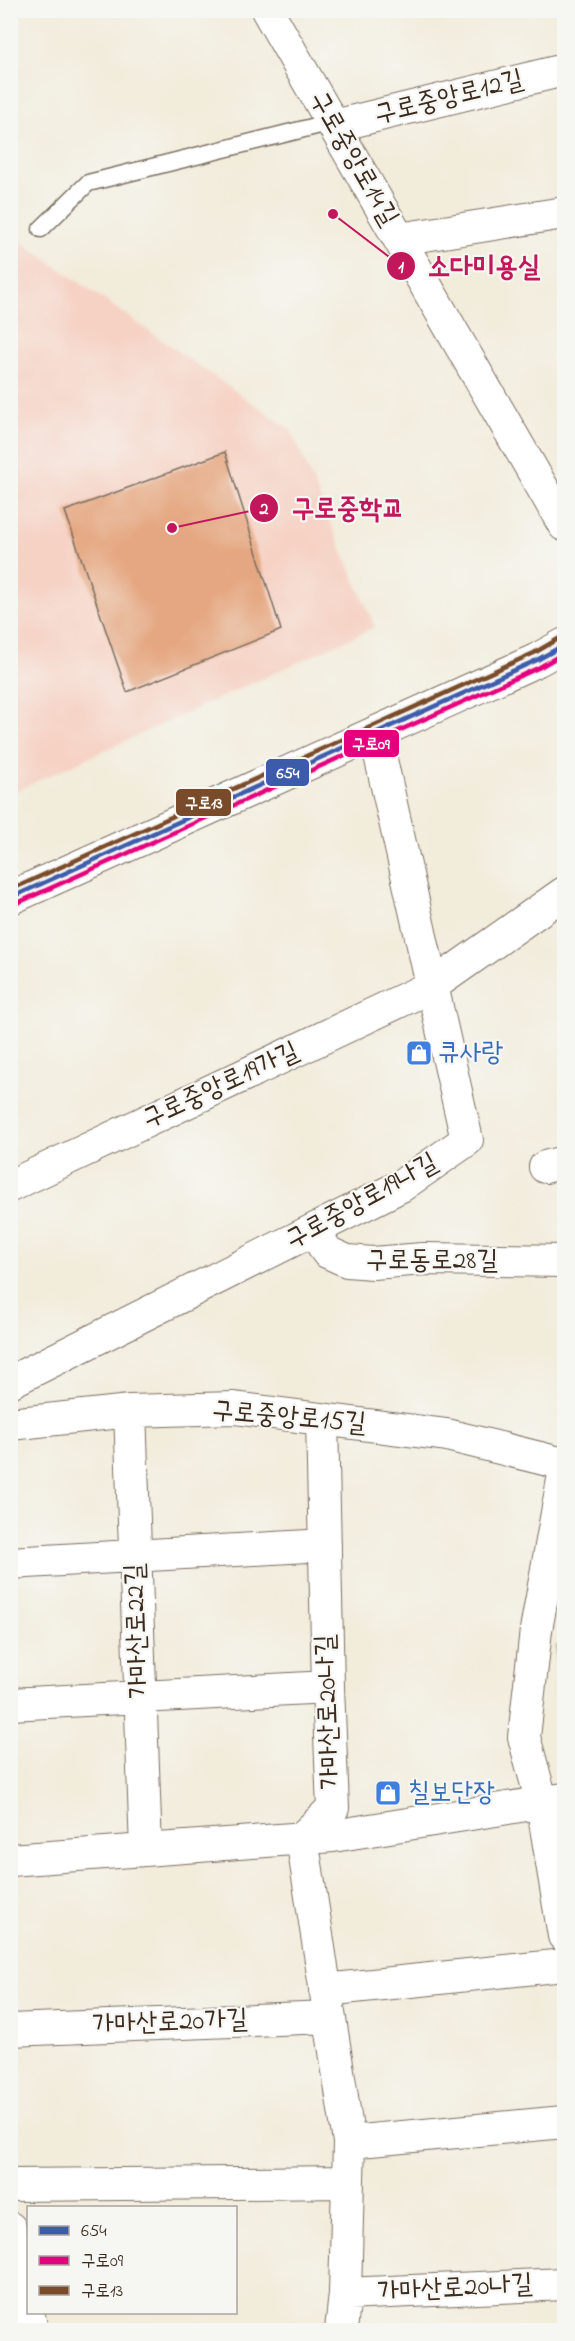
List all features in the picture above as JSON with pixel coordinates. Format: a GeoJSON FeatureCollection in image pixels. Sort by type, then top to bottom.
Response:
{"type":"FeatureCollection","features":[{"type":"Feature","properties":{"kind":"street","name":"구로중앙로14길"},"geometry":{"type":"LineString","coordinates":[[267,10],[564,525]]}},
{"type":"Feature","properties":{"kind":"street","name":"구로중앙로12길"},"geometry":{"type":"LineString","coordinates":[[333,124],[564,70]]}},
{"type":"Feature","properties":{"kind":"street"},"geometry":{"type":"LineString","coordinates":[[399,238],[564,213]]}},
{"type":"Feature","properties":{"kind":"street"},"geometry":{"type":"LineString","coordinates":[[10,898],[537,660],[564,645]]}},
{"type":"Feature","properties":{"kind":"street","name":"구로중앙로19나길"},"geometry":{"type":"LineString","coordinates":[[10,1382],[401,1186],[467,1140],[375,733]]}},
{"type":"Feature","properties":{"kind":"street"},"geometry":{"type":"LineString","coordinates":[[432,986],[564,893]]}},
{"type":"Feature","properties":{"kind":"street","name":"구로중앙로19가길"},"geometry":{"type":"LineString","coordinates":[[10,1186],[432,986]]}},
{"type":"Feature","properties":{"kind":"street","name":"구로동로28길"},"geometry":{"type":"LineString","coordinates":[[314,1230],[327,1252],[347,1261],[373,1263],[423,1259],[564,1261]]}},
{"type":"Feature","properties":{"kind":"street","name":"구로중앙로15길"},"geometry":{"type":"LineString","coordinates":[[10,1424],[130,1411],[234,1408],[447,1435],[564,1464]]}},
{"type":"Feature","properties":{"kind":"street","name":"가마산로22길"},"geometry":{"type":"LineString","coordinates":[[130,1411],[146,1850]]}},
{"type":"Feature","properties":{"kind":"street","name":"가마산로20나길"},"geometry":{"type":"LineString","coordinates":[[322,1419],[333,1808],[302,1838],[349,2142],[345,2294],[341,2331]]}},
{"type":"Feature","properties":{"kind":"street"},"geometry":{"type":"LineString","coordinates":[[564,1474],[536,1630],[524,1737],[554,1801],[564,1936]]}},
{"type":"Feature","properties":{"kind":"street"},"geometry":{"type":"LineString","coordinates":[[10,1563],[325,1545]]}},
{"type":"Feature","properties":{"kind":"street"},"geometry":{"type":"LineString","coordinates":[[10,1704],[328,1687]]}},
{"type":"Feature","properties":{"kind":"street"},"geometry":{"type":"LineString","coordinates":[[10,1860],[333,1836],[554,1801]]}},
{"type":"Feature","properties":{"kind":"street"},"geometry":{"type":"LineString","coordinates":[[327,2004],[564,1965]]}},
{"type":"Feature","properties":{"kind":"street","name":"가마산로20가길"},"geometry":{"type":"LineString","coordinates":[[10,2030],[327,2004]]}},
{"type":"Feature","properties":{"kind":"street"},"geometry":{"type":"LineString","coordinates":[[349,2142],[564,2122]]}},
{"type":"Feature","properties":{"kind":"street"},"geometry":{"type":"LineString","coordinates":[[10,2185],[347,2182]]}},
{"type":"Feature","properties":{"kind":"street"},"geometry":{"type":"LineString","coordinates":[[10,2228],[27,2308]]}},
{"type":"Feature","properties":{"kind":"street","name":"가마산로20나길"},"geometry":{"type":"LineString","coordinates":[[345,2294],[564,2284]]}},
{"type":"Feature","properties":{"kind":"street"},"geometry":{"type":"LineString","coordinates":[[28,2314],[32,2331]]}},
{"type":"Feature","properties":{"kind":"lane"},"geometry":{"type":"LineString","coordinates":[[41,229],[88,183],[333,124]]}},
{"type":"Feature","properties":{"kind":"shaded area"},"geometry":{"type":"Polygon","coordinates":[[[10,234],[291,430],[375,627],[11,793],[10,234]]]}},
{"type":"Feature","properties":{"kind":"green space"},"geometry":{"type":"Polygon","coordinates":[[[564,1645],[564,1750],[560,1743],[557,1646],[564,1645]]]}},
{"type":"Feature","properties":{"kind":"building"},"geometry":{"type":"Polygon","coordinates":[[[225,452],[281,630],[127,692],[65,511],[225,452]]]}},
{"type":"Feature","properties":{"kind":"transit line","name":"구로13"},"geometry":{"type":"LineString","coordinates":[[10,890],[534,653],[560,638]]}},
{"type":"Feature","properties":{"kind":"transit line","name":"654"},"geometry":{"type":"LineString","coordinates":[[10,898],[537,660],[564,645]]}},
{"type":"Feature","properties":{"kind":"transit line","name":"구로09"},"geometry":{"type":"LineString","coordinates":[[13,905],[540,667],[564,653]]}},
{"type":"Feature","properties":{"kind":"place","name":"소다미용실"},"geometry":{"type":"Point","coordinates":[333,214]}},
{"type":"Feature","properties":{"kind":"place","name":"구로중학교"},"geometry":{"type":"Point","coordinates":[172,528]}},
{"type":"Feature","properties":{"kind":"place","name":"큐사랑"},"geometry":{"type":"Point","coordinates":[419,1053]}},
{"type":"Feature","properties":{"kind":"place","name":"칠보단장"},"geometry":{"type":"Point","coordinates":[388,1793]}}]}
